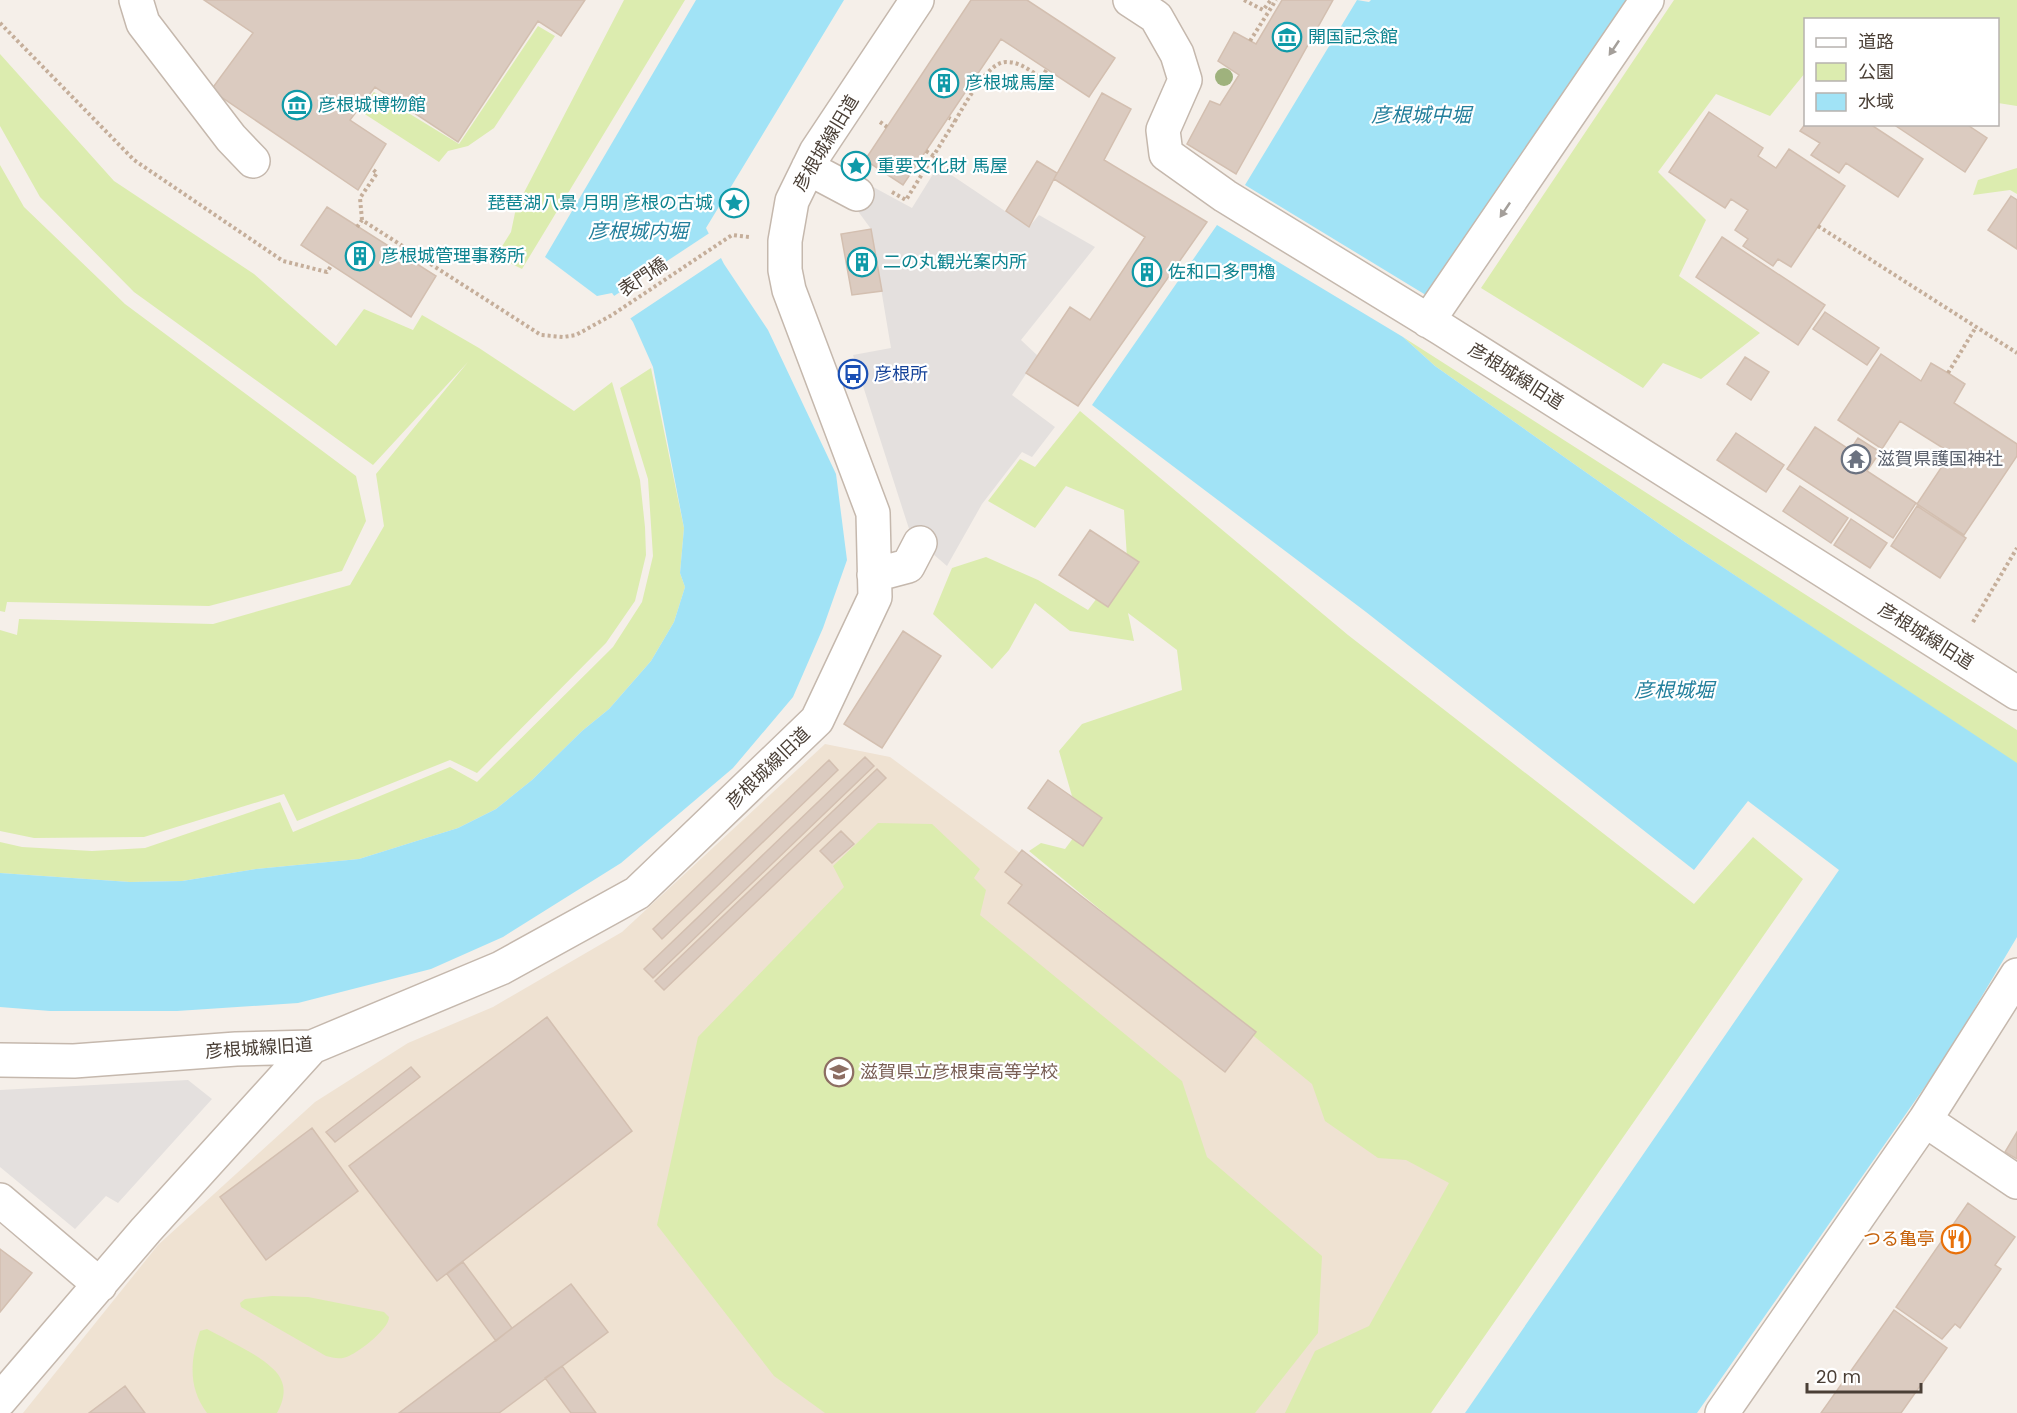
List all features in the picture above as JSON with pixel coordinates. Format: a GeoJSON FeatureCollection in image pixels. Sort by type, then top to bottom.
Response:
{"type":"FeatureCollection","features":[{"type":"Feature","properties":{"kind":"street"},"geometry":{"type":"LineString","coordinates":[[136,0],[143,23],[231,138],[254,161]]}},
{"type":"Feature","properties":{"kind":"street","name":"彦根城線旧道"},"geometry":{"type":"LineString","coordinates":[[0,1060],[74,1061],[236,1049],[312,1047],[501,968],[637,893],[817,720],[875,597],[873,513],[797,313],[785,270],[785,241],[792,201],[816,152],[917,0]]}},
{"type":"Feature","properties":{"kind":"street","name":"彦根城線旧道"},"geometry":{"type":"LineString","coordinates":[[1130,0],[1156,17],[1177,54],[1185,80],[1163,130],[1166,154],[1225,196],[2014,685]]}},
{"type":"Feature","properties":{"kind":"street"},"geometry":{"type":"LineString","coordinates":[[1428,321],[1647,0]]}},
{"type":"Feature","properties":{"kind":"street"},"geometry":{"type":"LineString","coordinates":[[808,168],[872,191]]}},
{"type":"Feature","properties":{"kind":"street"},"geometry":{"type":"LineString","coordinates":[[874,575],[908,566],[920,543]]}},
{"type":"Feature","properties":{"kind":"street"},"geometry":{"type":"LineString","coordinates":[[1722,1413],[1925,1120],[2017,975]]}},
{"type":"Feature","properties":{"kind":"street"},"geometry":{"type":"LineString","coordinates":[[0,1400],[146,1230],[312,1047]]}},
{"type":"Feature","properties":{"kind":"street"},"geometry":{"type":"LineString","coordinates":[[1925,1120],[2017,1182]]}},
{"type":"Feature","properties":{"kind":"street"},"geometry":{"type":"LineString","coordinates":[[0,1200],[100,1286]]}},
{"type":"Feature","properties":{"kind":"path"},"geometry":{"type":"LineString","coordinates":[[1244,0],[1263,10],[1271,0]]}},
{"type":"Feature","properties":{"kind":"path"},"geometry":{"type":"LineString","coordinates":[[1250,41],[1276,0]]}},
{"type":"Feature","properties":{"kind":"path"},"geometry":{"type":"LineString","coordinates":[[0,23],[134,160],[283,261],[327,272],[331,266]]}},
{"type":"Feature","properties":{"kind":"path"},"geometry":{"type":"LineString","coordinates":[[872,191],[906,200],[991,67],[1005,61],[1019,64],[1041,78],[1047,69]]}},
{"type":"Feature","properties":{"kind":"path"},"geometry":{"type":"LineString","coordinates":[[949,118],[955,121]]}},
{"type":"Feature","properties":{"kind":"path"},"geometry":{"type":"LineString","coordinates":[[926,151],[934,156]]}},
{"type":"Feature","properties":{"kind":"path"},"geometry":{"type":"LineString","coordinates":[[357,227],[362,220],[360,198],[377,173],[371,168]]}},
{"type":"Feature","properties":{"kind":"path","name":"表門橋"},"geometry":{"type":"LineString","coordinates":[[362,220],[541,335],[563,337],[576,335],[612,315],[732,235],[752,237]]}},
{"type":"Feature","properties":{"kind":"path"},"geometry":{"type":"LineString","coordinates":[[1818,226],[2017,353]]}},
{"type":"Feature","properties":{"kind":"path"},"geometry":{"type":"LineString","coordinates":[[1948,373],[1976,327]]}},
{"type":"Feature","properties":{"kind":"path"},"geometry":{"type":"LineString","coordinates":[[1972,623],[2017,548]]}},
{"type":"Feature","properties":{"kind":"shaded area"},"geometry":{"type":"Polygon","coordinates":[[[938,166],[1029,227],[1039,215],[1095,247],[1021,340],[1038,356],[1012,395],[1055,427],[1032,457],[1022,452],[982,504],[947,566],[911,535],[853,355],[891,348],[871,229],[852,203],[864,182],[912,208],[938,166]]]}},
{"type":"Feature","properties":{"kind":"shaded area","name":"滋賀県立彦根東高等学校"},"geometry":{"type":"Polygon","coordinates":[[[825,744],[890,757],[1484,1196],[1336,1413],[23,1413],[158,1245],[315,1102],[408,1043],[493,1007],[622,932],[825,744]]]}},
{"type":"Feature","properties":{"kind":"shaded area"},"geometry":{"type":"Polygon","coordinates":[[[188,1080],[212,1099],[118,1203],[106,1196],[75,1229],[0,1167],[0,1090],[188,1080]]]}},
{"type":"Feature","properties":{"kind":"green space"},"geometry":{"type":"Polygon","coordinates":[[[624,0],[685,0],[522,269],[496,256],[511,232],[516,208],[624,0]]]}},
{"type":"Feature","properties":{"kind":"green space"},"geometry":{"type":"Polygon","coordinates":[[[1674,0],[2017,0],[2017,106],[1999,103],[1999,18],[1804,18],[1804,74],[1770,116],[1716,94],[1658,172],[1706,220],[1679,276],[1760,333],[1701,379],[1663,363],[1643,388],[1481,288],[1674,0]]]}},
{"type":"Feature","properties":{"kind":"green space"},"geometry":{"type":"Polygon","coordinates":[[[538,26],[555,36],[494,128],[468,146],[448,151],[439,162],[360,111],[374,92],[459,144],[538,26]]]}},
{"type":"Feature","properties":{"kind":"green space"},"geometry":{"type":"Polygon","coordinates":[[[0,54],[114,181],[254,274],[336,346],[364,309],[413,330],[422,315],[479,348],[574,411],[612,382],[640,480],[645,527],[646,555],[635,601],[606,643],[477,773],[450,760],[297,821],[284,794],[144,837],[34,838],[0,831],[0,630],[17,635],[19,619],[213,624],[350,585],[384,526],[376,474],[468,362],[373,465],[134,292],[40,197],[0,126],[0,54]]]}},
{"type":"Feature","properties":{"kind":"green space"},"geometry":{"type":"Polygon","coordinates":[[[0,165],[24,207],[125,304],[356,476],[366,521],[342,571],[209,606],[7,602],[5,612],[0,611],[0,165]]]}},
{"type":"Feature","properties":{"kind":"green space"},"geometry":{"type":"Polygon","coordinates":[[[2017,168],[2017,194],[2010,190],[1973,195],[1978,180],[2017,168]]]}},
{"type":"Feature","properties":{"kind":"green space"},"geometry":{"type":"Polygon","coordinates":[[[1403,337],[2017,730],[2017,764],[1685,542],[1435,366],[1403,337]]]}},
{"type":"Feature","properties":{"kind":"green space"},"geometry":{"type":"Polygon","coordinates":[[[651,368],[684,528],[680,573],[685,587],[674,622],[651,661],[609,709],[582,731],[532,780],[496,809],[458,828],[359,859],[256,869],[182,881],[130,882],[0,873],[0,842],[22,847],[92,851],[145,848],[280,802],[293,832],[450,767],[477,782],[613,647],[642,602],[653,556],[648,479],[620,388],[651,368]]]}},
{"type":"Feature","properties":{"kind":"green space"},"geometry":{"type":"Polygon","coordinates":[[[1080,411],[1348,635],[1694,904],[1753,837],[1803,879],[1431,1413],[1285,1413],[1315,1351],[1369,1326],[1449,1183],[1406,1160],[1378,1158],[1325,1121],[1312,1084],[1029,851],[1041,843],[1065,849],[1091,814],[1072,796],[1059,751],[1082,724],[1182,690],[1177,650],[1128,613],[1134,641],[1070,631],[1035,603],[1009,650],[992,669],[933,614],[952,568],[986,557],[1038,580],[1088,610],[1127,558],[1124,510],[1066,486],[1035,528],[988,501],[1020,459],[1035,467],[1080,411]]]}},
{"type":"Feature","properties":{"kind":"green space"},"geometry":{"type":"Polygon","coordinates":[[[878,823],[932,824],[980,869],[974,878],[986,890],[980,915],[1182,1081],[1207,1157],[1322,1256],[1318,1333],[1255,1413],[825,1413],[774,1376],[657,1225],[698,1037],[844,887],[833,866],[878,823]]]}},
{"type":"Feature","properties":{"kind":"green space"},"geometry":{"type":"Polygon","coordinates":[[[272,1296],[308,1297],[384,1312],[389,1317],[388,1322],[360,1349],[349,1356],[334,1358],[326,1356],[241,1307],[240,1303],[245,1299],[272,1296]]]}},
{"type":"Feature","properties":{"kind":"green space"},"geometry":{"type":"Polygon","coordinates":[[[207,1329],[261,1359],[278,1374],[284,1390],[277,1413],[207,1413],[196,1393],[193,1363],[200,1331],[207,1329]]]}},
{"type":"Feature","properties":{"kind":"water","name":"彦根城内堀"},"geometry":{"type":"Polygon","coordinates":[[[696,0],[844,0],[706,228],[724,264],[768,330],[836,474],[847,560],[823,628],[793,697],[733,768],[621,863],[503,937],[431,969],[298,1003],[177,1011],[50,1011],[0,1007],[0,873],[130,882],[182,881],[256,869],[359,859],[458,828],[496,809],[532,780],[582,731],[609,709],[651,661],[674,622],[685,587],[680,573],[684,528],[653,367],[633,322],[612,293],[597,296],[545,257],[696,0]]]}},
{"type":"Feature","properties":{"kind":"water","name":"彦根城中堀"},"geometry":{"type":"Polygon","coordinates":[[[1357,0],[1369,2],[1371,0],[1636,0],[1434,300],[1245,185],[1357,0]]]}},
{"type":"Feature","properties":{"kind":"water","name":"彦根城堀"},"geometry":{"type":"Polygon","coordinates":[[[1217,225],[1403,337],[1435,366],[1685,542],[2017,763],[2017,937],[1947,1055],[1697,1413],[1465,1413],[1839,870],[1748,801],[1694,870],[1366,612],[1092,405],[1217,225]]]}},
{"type":"Feature","properties":{"kind":"pier"},"geometry":{"type":"Polygon","coordinates":[[[711,232],[724,256],[628,320],[611,298],[711,232]]]}},
{"type":"Feature","properties":{"kind":"building","name":"彦根城博物館"},"geometry":{"type":"Polygon","coordinates":[[[204,0],[585,0],[561,36],[538,21],[458,142],[375,87],[350,120],[386,144],[358,190],[211,90],[253,33],[204,0]]]}},
{"type":"Feature","properties":{"kind":"building","name":"彦根城馬屋"},"geometry":{"type":"Polygon","coordinates":[[[971,0],[1027,0],[1115,58],[1089,97],[1001,39],[903,185],[865,160],[971,0]]]}},
{"type":"Feature","properties":{"kind":"building"},"geometry":{"type":"Polygon","coordinates":[[[1282,0],[1333,0],[1236,174],[1187,144],[1210,101],[1220,105],[1239,75],[1218,61],[1234,32],[1256,44],[1282,0]]]}},
{"type":"Feature","properties":{"kind":"building","name":"佐和口多門櫓"},"geometry":{"type":"Polygon","coordinates":[[[1102,93],[1131,109],[1104,160],[1207,222],[1078,406],[1026,373],[1070,307],[1090,320],[1145,237],[1054,179],[1102,93]]]}},
{"type":"Feature","properties":{"kind":"building"},"geometry":{"type":"Polygon","coordinates":[[[1709,112],[1763,148],[1758,156],[1776,168],[1789,149],[1845,186],[1791,267],[1778,259],[1773,266],[1743,246],[1748,239],[1735,230],[1748,210],[1731,199],[1725,208],[1669,172],[1709,112]]]}},
{"type":"Feature","properties":{"kind":"building"},"geometry":{"type":"Polygon","coordinates":[[[1804,126],[1873,126],[1923,159],[1898,197],[1846,163],[1839,173],[1811,155],[1820,143],[1800,131],[1804,126]]]}},
{"type":"Feature","properties":{"kind":"building"},"geometry":{"type":"Polygon","coordinates":[[[1896,126],[1969,126],[1987,138],[1965,172],[1896,126]]]}},
{"type":"Feature","properties":{"kind":"building"},"geometry":{"type":"Polygon","coordinates":[[[1037,161],[1057,173],[1029,227],[1006,211],[1037,161]]]}},
{"type":"Feature","properties":{"kind":"building"},"geometry":{"type":"Polygon","coordinates":[[[2011,196],[2017,200],[2017,249],[1988,230],[2011,196]]]}},
{"type":"Feature","properties":{"kind":"building","name":"彦根城管理事務所"},"geometry":{"type":"Polygon","coordinates":[[[327,207],[436,276],[411,317],[301,245],[327,207]]]}},
{"type":"Feature","properties":{"kind":"building","name":"二の丸観光案内所"},"geometry":{"type":"Polygon","coordinates":[[[871,229],[882,291],[852,295],[841,234],[871,229]]]}},
{"type":"Feature","properties":{"kind":"building"},"geometry":{"type":"Polygon","coordinates":[[[1722,237],[1825,305],[1798,345],[1696,277],[1722,237]]]}},
{"type":"Feature","properties":{"kind":"building"},"geometry":{"type":"Polygon","coordinates":[[[1825,312],[1879,348],[1867,365],[1813,329],[1825,312]]]}},
{"type":"Feature","properties":{"kind":"building"},"geometry":{"type":"Polygon","coordinates":[[[1881,354],[1921,381],[1931,363],[1965,384],[1954,403],[2017,444],[2017,456],[1964,535],[1917,504],[1951,453],[1900,421],[1882,449],[1838,420],[1881,354]]]}},
{"type":"Feature","properties":{"kind":"building"},"geometry":{"type":"Polygon","coordinates":[[[1745,357],[1769,372],[1751,400],[1727,384],[1745,357]]]}},
{"type":"Feature","properties":{"kind":"building"},"geometry":{"type":"Polygon","coordinates":[[[1815,427],[1850,450],[1858,438],[1880,452],[1867,471],[1916,503],[1893,538],[1787,469],[1815,427]]]}},
{"type":"Feature","properties":{"kind":"building"},"geometry":{"type":"Polygon","coordinates":[[[1736,433],[1784,465],[1766,492],[1717,460],[1736,433]]]}},
{"type":"Feature","properties":{"kind":"building"},"geometry":{"type":"Polygon","coordinates":[[[1800,486],[1848,518],[1831,543],[1783,511],[1800,486]]]}},
{"type":"Feature","properties":{"kind":"building"},"geometry":{"type":"Polygon","coordinates":[[[1917,506],[1966,538],[1940,578],[1891,546],[1917,506]]]}},
{"type":"Feature","properties":{"kind":"building"},"geometry":{"type":"Polygon","coordinates":[[[1851,519],[1887,543],[1870,568],[1834,545],[1851,519]]]}},
{"type":"Feature","properties":{"kind":"building"},"geometry":{"type":"Polygon","coordinates":[[[1090,530],[1139,562],[1108,607],[1059,575],[1090,530]]]}},
{"type":"Feature","properties":{"kind":"building"},"geometry":{"type":"Polygon","coordinates":[[[903,631],[941,656],[882,748],[844,724],[903,631]]]}},
{"type":"Feature","properties":{"kind":"building"},"geometry":{"type":"Polygon","coordinates":[[[865,757],[874,766],[653,978],[644,969],[865,757]]]}},
{"type":"Feature","properties":{"kind":"building"},"geometry":{"type":"Polygon","coordinates":[[[829,760],[838,770],[662,939],[653,929],[829,760]]]}},
{"type":"Feature","properties":{"kind":"building"},"geometry":{"type":"Polygon","coordinates":[[[877,769],[886,778],[664,990],[655,981],[877,769]]]}},
{"type":"Feature","properties":{"kind":"building"},"geometry":{"type":"Polygon","coordinates":[[[1048,780],[1102,818],[1083,846],[1028,808],[1048,780]]]}},
{"type":"Feature","properties":{"kind":"building"},"geometry":{"type":"Polygon","coordinates":[[[841,831],[854,844],[832,863],[820,851],[841,831]]]}},
{"type":"Feature","properties":{"kind":"building"},"geometry":{"type":"Polygon","coordinates":[[[1022,850],[1256,1032],[1225,1072],[1008,903],[1022,885],[1005,872],[1022,850]]]}},
{"type":"Feature","properties":{"kind":"building"},"geometry":{"type":"Polygon","coordinates":[[[547,1017],[632,1131],[437,1281],[349,1166],[547,1017]]]}},
{"type":"Feature","properties":{"kind":"building"},"geometry":{"type":"Polygon","coordinates":[[[411,1067],[420,1077],[335,1142],[326,1132],[411,1067]]]}},
{"type":"Feature","properties":{"kind":"building"},"geometry":{"type":"Polygon","coordinates":[[[312,1128],[358,1191],[266,1260],[220,1197],[312,1128]]]}},
{"type":"Feature","properties":{"kind":"building"},"geometry":{"type":"Polygon","coordinates":[[[2017,1132],[2017,1159],[2005,1152],[2017,1132]]]}},
{"type":"Feature","properties":{"kind":"building"},"geometry":{"type":"Polygon","coordinates":[[[1968,1203],[2015,1237],[1995,1265],[2001,1269],[1960,1328],[1955,1324],[1942,1339],[1896,1307],[1968,1203]]]}},
{"type":"Feature","properties":{"kind":"building"},"geometry":{"type":"Polygon","coordinates":[[[0,1249],[32,1273],[0,1312],[0,1249]]]}},
{"type":"Feature","properties":{"kind":"building"},"geometry":{"type":"Polygon","coordinates":[[[463,1262],[512,1328],[496,1341],[447,1274],[463,1262]]]}},
{"type":"Feature","properties":{"kind":"building"},"geometry":{"type":"Polygon","coordinates":[[[571,1284],[608,1332],[499,1413],[399,1413],[571,1284]]]}},
{"type":"Feature","properties":{"kind":"building"},"geometry":{"type":"Polygon","coordinates":[[[1894,1310],[1947,1348],[1901,1413],[1821,1413],[1894,1310]]]}},
{"type":"Feature","properties":{"kind":"building"},"geometry":{"type":"Polygon","coordinates":[[[562,1366],[596,1413],[571,1413],[545,1378],[562,1366]]]}},
{"type":"Feature","properties":{"kind":"building"},"geometry":{"type":"Polygon","coordinates":[[[125,1386],[145,1413],[89,1413],[125,1386]]]}},
{"type":"Feature","properties":{"kind":"place","name":"開国記念館"},"geometry":{"type":"Point","coordinates":[1287,37]}},
{"type":"Feature","properties":{"kind":"place","name":"彦根城馬屋"},"geometry":{"type":"Point","coordinates":[944,83]}},
{"type":"Feature","properties":{"kind":"place","name":"彦根城博物館"},"geometry":{"type":"Point","coordinates":[297,105]}},
{"type":"Feature","properties":{"kind":"place","name":"重要文化財 馬屋"},"geometry":{"type":"Point","coordinates":[856,166]}},
{"type":"Feature","properties":{"kind":"place","name":"琵琶湖八景 月明 彦根の古城"},"geometry":{"type":"Point","coordinates":[734,203]}},
{"type":"Feature","properties":{"kind":"place","name":"彦根城管理事務所"},"geometry":{"type":"Point","coordinates":[360,256]}},
{"type":"Feature","properties":{"kind":"place","name":"二の丸観光案内所"},"geometry":{"type":"Point","coordinates":[862,262]}},
{"type":"Feature","properties":{"kind":"place","name":"佐和口多門櫓"},"geometry":{"type":"Point","coordinates":[1147,272]}},
{"type":"Feature","properties":{"kind":"place","name":"彦根所"},"geometry":{"type":"Point","coordinates":[853,374]}},
{"type":"Feature","properties":{"kind":"place","name":"滋賀県護国神社"},"geometry":{"type":"Point","coordinates":[1856,459]}},
{"type":"Feature","properties":{"kind":"place","name":"滋賀県立彦根東高等学校"},"geometry":{"type":"Point","coordinates":[839,1072]}},
{"type":"Feature","properties":{"kind":"place","name":"つる亀亭"},"geometry":{"type":"Point","coordinates":[1956,1239]}}]}
